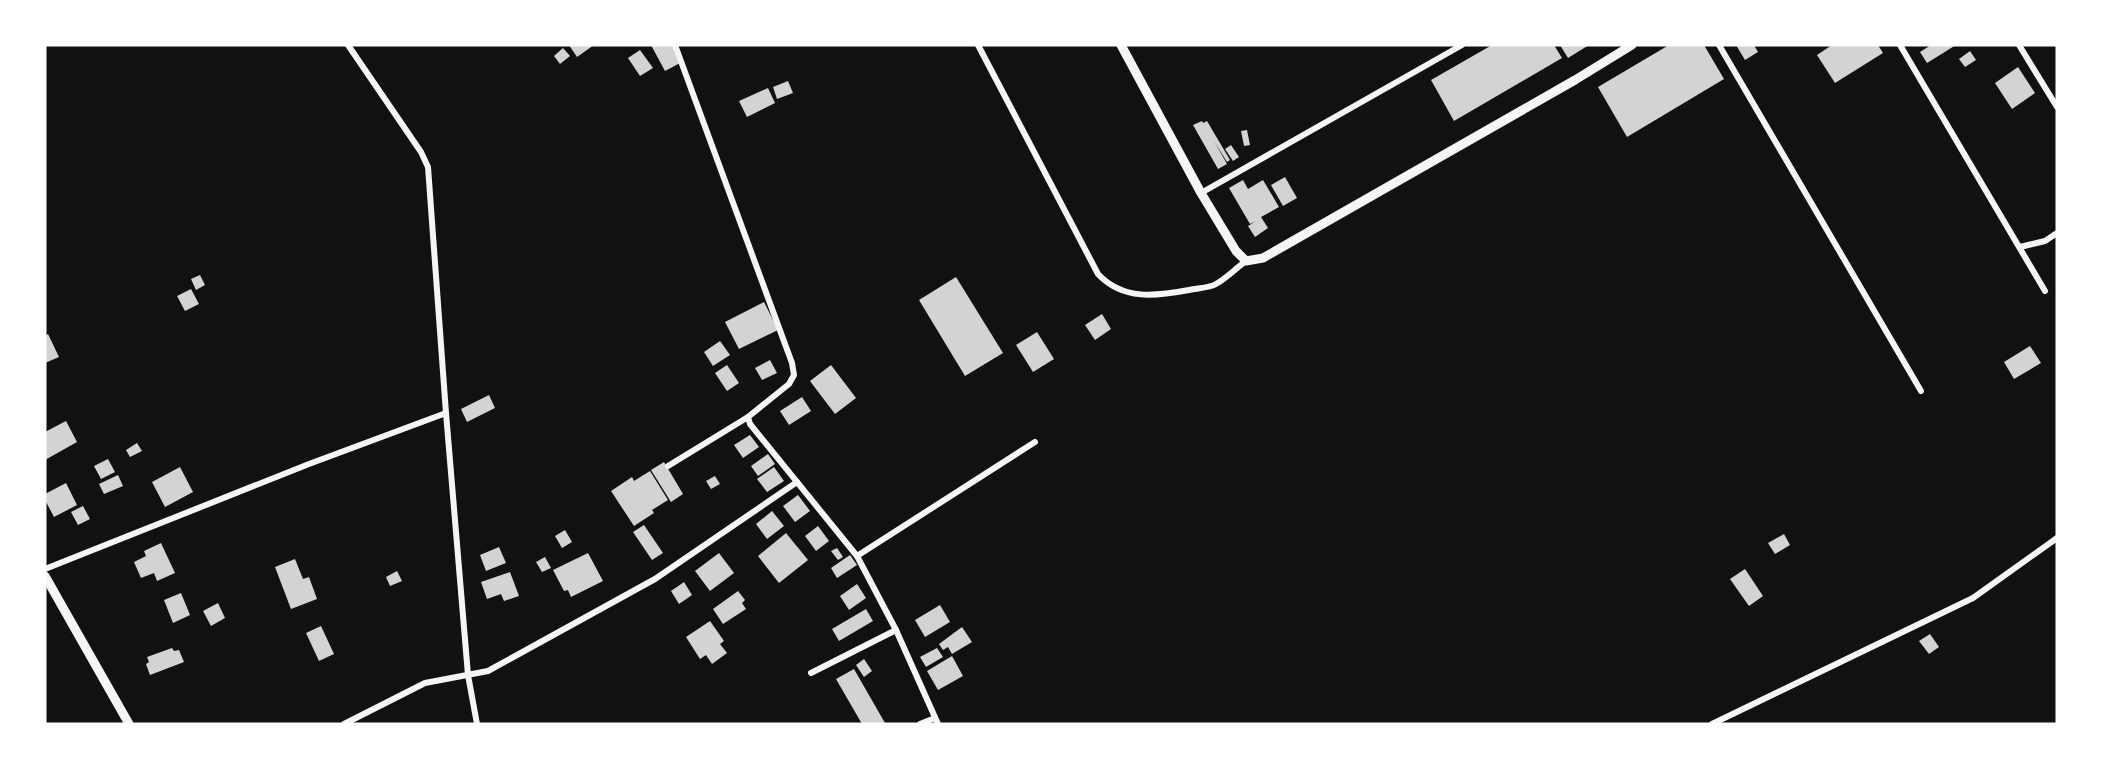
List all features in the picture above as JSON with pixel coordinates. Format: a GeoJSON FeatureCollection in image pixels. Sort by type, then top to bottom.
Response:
{"type":"FeatureCollection","features":[{"type":"Feature","properties":{"kind":"street"},"geometry":{"type":"LineString","coordinates":[[348,45],[421,152],[428,167],[468,675],[477,724]]}},
{"type":"Feature","properties":{"kind":"street"},"geometry":{"type":"LineString","coordinates":[[668,466],[748,417],[789,384],[794,375],[792,363],[675,45]]}},
{"type":"Feature","properties":{"kind":"street"},"geometry":{"type":"LineString","coordinates":[[978,45],[1098,274],[1106,283],[1137,295],[1168,294],[1215,285],[1246,261],[1263,258],[1575,80],[1632,45]]}},
{"type":"Feature","properties":{"kind":"street"},"geometry":{"type":"LineString","coordinates":[[1121,45],[1201,193],[1236,251],[1246,261]]}},
{"type":"Feature","properties":{"kind":"street"},"geometry":{"type":"LineString","coordinates":[[1201,193],[1462,45]]}},
{"type":"Feature","properties":{"kind":"street"},"geometry":{"type":"LineString","coordinates":[[1719,45],[1921,391]]}},
{"type":"Feature","properties":{"kind":"street"},"geometry":{"type":"LineString","coordinates":[[1900,45],[2045,291]]}},
{"type":"Feature","properties":{"kind":"street"},"geometry":{"type":"LineString","coordinates":[[2019,45],[2057,107]]}},
{"type":"Feature","properties":{"kind":"street"},"geometry":{"type":"LineString","coordinates":[[2020,247],[2045,241],[2057,233]]}},
{"type":"Feature","properties":{"kind":"street"},"geometry":{"type":"LineString","coordinates":[[45,569],[309,464],[446,413]]}},
{"type":"Feature","properties":{"kind":"street"},"geometry":{"type":"LineString","coordinates":[[748,417],[752,428],[857,556],[896,630],[937,721],[920,724]]}},
{"type":"Feature","properties":{"kind":"street"},"geometry":{"type":"LineString","coordinates":[[857,556],[1035,442]]}},
{"type":"Feature","properties":{"kind":"street"},"geometry":{"type":"LineString","coordinates":[[344,724],[425,683],[489,671],[655,579],[797,482]]}},
{"type":"Feature","properties":{"kind":"street"},"geometry":{"type":"LineString","coordinates":[[1712,724],[1973,598],[2057,538]]}},
{"type":"Feature","properties":{"kind":"street"},"geometry":{"type":"LineString","coordinates":[[45,576],[129,724]]}},
{"type":"Feature","properties":{"kind":"street"},"geometry":{"type":"LineString","coordinates":[[811,673],[896,630]]}},
{"type":"Feature","properties":{"kind":"building"},"geometry":{"type":"Polygon","coordinates":[[[569,45],[594,45],[577,57],[569,45]]]}},
{"type":"Feature","properties":{"kind":"building"},"geometry":{"type":"Polygon","coordinates":[[[651,45],[673,45],[682,62],[665,71],[651,45]]]}},
{"type":"Feature","properties":{"kind":"building"},"geometry":{"type":"Polygon","coordinates":[[[1492,45],[1554,45],[1562,58],[1454,121],[1431,80],[1492,45]]]}},
{"type":"Feature","properties":{"kind":"building"},"geometry":{"type":"Polygon","coordinates":[[[1560,45],[1589,45],[1568,58],[1560,45]]]}},
{"type":"Feature","properties":{"kind":"building"},"geometry":{"type":"Polygon","coordinates":[[[1669,45],[1704,45],[1724,79],[1627,137],[1598,87],[1669,45]]]}},
{"type":"Feature","properties":{"kind":"building"},"geometry":{"type":"Polygon","coordinates":[[[1736,45],[1754,45],[1758,52],[1745,60],[1736,45]]]}},
{"type":"Feature","properties":{"kind":"building"},"geometry":{"type":"Polygon","coordinates":[[[1832,45],[1878,45],[1883,53],[1835,83],[1817,55],[1832,45]]]}},
{"type":"Feature","properties":{"kind":"building"},"geometry":{"type":"Polygon","coordinates":[[[1931,45],[1956,45],[1927,63],[1920,52],[1931,45]]]}},
{"type":"Feature","properties":{"kind":"building"},"geometry":{"type":"Polygon","coordinates":[[[563,48],[570,56],[560,64],[554,56],[563,48]]]}},
{"type":"Feature","properties":{"kind":"building"},"geometry":{"type":"Polygon","coordinates":[[[640,50],[653,68],[640,76],[628,58],[640,50]]]}},
{"type":"Feature","properties":{"kind":"building"},"geometry":{"type":"Polygon","coordinates":[[[1970,51],[1976,60],[1965,67],[1959,59],[1970,51]]]}},
{"type":"Feature","properties":{"kind":"building"},"geometry":{"type":"Polygon","coordinates":[[[2018,67],[2035,93],[2012,109],[1995,83],[2018,67]]]}},
{"type":"Feature","properties":{"kind":"building"},"geometry":{"type":"Polygon","coordinates":[[[788,81],[793,93],[777,99],[773,87],[788,81]]]}},
{"type":"Feature","properties":{"kind":"building"},"geometry":{"type":"Polygon","coordinates":[[[768,88],[775,103],[747,117],[739,101],[768,88]]]}},
{"type":"Feature","properties":{"kind":"building"},"geometry":{"type":"Polygon","coordinates":[[[1202,121],[1203,123],[1207,121],[1230,160],[1227,162],[1214,141],[1227,164],[1218,169],[1193,125],[1202,121]]]}},
{"type":"Feature","properties":{"kind":"building"},"geometry":{"type":"Polygon","coordinates":[[[1247,130],[1250,145],[1244,146],[1241,131],[1247,130]]]}},
{"type":"Feature","properties":{"kind":"building"},"geometry":{"type":"Polygon","coordinates":[[[1231,145],[1239,157],[1233,161],[1225,149],[1231,145]]]}},
{"type":"Feature","properties":{"kind":"building"},"geometry":{"type":"Polygon","coordinates":[[[1285,177],[1297,198],[1283,206],[1271,185],[1285,177]]]}},
{"type":"Feature","properties":{"kind":"building"},"geometry":{"type":"Polygon","coordinates":[[[1243,180],[1248,189],[1263,180],[1279,207],[1261,217],[1268,228],[1255,237],[1248,226],[1256,221],[1250,224],[1229,188],[1243,180]]]}},
{"type":"Feature","properties":{"kind":"building"},"geometry":{"type":"Polygon","coordinates":[[[200,275],[205,285],[196,290],[191,279],[200,275]]]}},
{"type":"Feature","properties":{"kind":"building"},"geometry":{"type":"Polygon","coordinates":[[[956,277],[1003,353],[965,376],[919,300],[956,277]]]}},
{"type":"Feature","properties":{"kind":"building"},"geometry":{"type":"Polygon","coordinates":[[[191,289],[199,304],[185,311],[177,296],[191,289]]]}},
{"type":"Feature","properties":{"kind":"building"},"geometry":{"type":"Polygon","coordinates":[[[764,302],[778,330],[739,349],[725,322],[764,302]]]}},
{"type":"Feature","properties":{"kind":"building"},"geometry":{"type":"Polygon","coordinates":[[[1102,314],[1111,329],[1095,340],[1085,325],[1102,314]]]}},
{"type":"Feature","properties":{"kind":"building"},"geometry":{"type":"Polygon","coordinates":[[[1037,332],[1054,359],[1033,372],[1016,345],[1037,332]]]}},
{"type":"Feature","properties":{"kind":"building"},"geometry":{"type":"Polygon","coordinates":[[[48,334],[59,357],[45,363],[45,336],[48,334]]]}},
{"type":"Feature","properties":{"kind":"building"},"geometry":{"type":"Polygon","coordinates":[[[720,341],[730,355],[713,366],[704,352],[720,341]]]}},
{"type":"Feature","properties":{"kind":"building"},"geometry":{"type":"Polygon","coordinates":[[[2030,346],[2041,363],[2014,379],[2004,362],[2030,346]]]}},
{"type":"Feature","properties":{"kind":"building"},"geometry":{"type":"Polygon","coordinates":[[[770,360],[777,373],[762,380],[755,368],[770,360]]]}},
{"type":"Feature","properties":{"kind":"building"},"geometry":{"type":"Polygon","coordinates":[[[727,365],[739,383],[727,391],[715,373],[727,365]]]}},
{"type":"Feature","properties":{"kind":"building"},"geometry":{"type":"Polygon","coordinates":[[[831,365],[856,398],[835,414],[810,381],[831,365]]]}},
{"type":"Feature","properties":{"kind":"building"},"geometry":{"type":"Polygon","coordinates":[[[489,395],[495,408],[467,422],[461,409],[489,395]]]}},
{"type":"Feature","properties":{"kind":"building"},"geometry":{"type":"Polygon","coordinates":[[[802,397],[811,411],[789,425],[780,411],[802,397]]]}},
{"type":"Feature","properties":{"kind":"building"},"geometry":{"type":"Polygon","coordinates":[[[66,421],[77,442],[45,460],[45,432],[66,421]]]}},
{"type":"Feature","properties":{"kind":"building"},"geometry":{"type":"Polygon","coordinates":[[[750,435],[759,447],[743,458],[734,445],[750,435]]]}},
{"type":"Feature","properties":{"kind":"building"},"geometry":{"type":"Polygon","coordinates":[[[137,443],[142,451],[130,457],[126,450],[137,443]]]}},
{"type":"Feature","properties":{"kind":"building"},"geometry":{"type":"Polygon","coordinates":[[[768,454],[775,464],[758,476],[751,466],[768,454]]]}},
{"type":"Feature","properties":{"kind":"building"},"geometry":{"type":"Polygon","coordinates":[[[108,459],[115,472],[101,479],[94,466],[108,459]]]}},
{"type":"Feature","properties":{"kind":"building"},"geometry":{"type":"Polygon","coordinates":[[[664,462],[683,494],[671,502],[651,470],[664,462]]]}},
{"type":"Feature","properties":{"kind":"building"},"geometry":{"type":"Polygon","coordinates":[[[180,467],[193,492],[165,507],[152,482],[180,467]]]}},
{"type":"Feature","properties":{"kind":"building"},"geometry":{"type":"Polygon","coordinates":[[[774,467],[784,481],[767,492],[757,479],[774,467]]]}},
{"type":"Feature","properties":{"kind":"building"},"geometry":{"type":"Polygon","coordinates":[[[650,471],[668,500],[652,510],[654,513],[634,526],[611,491],[632,477],[634,481],[650,471]]]}},
{"type":"Feature","properties":{"kind":"building"},"geometry":{"type":"Polygon","coordinates":[[[118,475],[123,486],[104,494],[99,484],[118,475]]]}},
{"type":"Feature","properties":{"kind":"building"},"geometry":{"type":"Polygon","coordinates":[[[715,476],[720,484],[711,489],[706,481],[715,476]]]}},
{"type":"Feature","properties":{"kind":"building"},"geometry":{"type":"Polygon","coordinates":[[[66,483],[77,505],[54,517],[45,500],[45,494],[66,483]]]}},
{"type":"Feature","properties":{"kind":"building"},"geometry":{"type":"Polygon","coordinates":[[[798,495],[810,511],[795,522],[783,506],[798,495]]]}},
{"type":"Feature","properties":{"kind":"building"},"geometry":{"type":"Polygon","coordinates":[[[83,506],[90,519],[78,525],[71,512],[83,506]]]}},
{"type":"Feature","properties":{"kind":"building"},"geometry":{"type":"Polygon","coordinates":[[[772,511],[784,526],[767,539],[756,524],[772,511]]]}},
{"type":"Feature","properties":{"kind":"building"},"geometry":{"type":"Polygon","coordinates":[[[644,525],[663,553],[652,560],[633,532],[644,525]]]}},
{"type":"Feature","properties":{"kind":"building"},"geometry":{"type":"Polygon","coordinates":[[[818,526],[829,541],[816,551],[805,536],[818,526]]]}},
{"type":"Feature","properties":{"kind":"building"},"geometry":{"type":"Polygon","coordinates":[[[565,530],[572,542],[562,548],[555,536],[565,530]]]}},
{"type":"Feature","properties":{"kind":"building"},"geometry":{"type":"Polygon","coordinates":[[[786,533],[808,560],[779,583],[758,556],[786,533]]]}},
{"type":"Feature","properties":{"kind":"building"},"geometry":{"type":"Polygon","coordinates":[[[1784,534],[1790,545],[1775,554],[1768,543],[1784,534]]]}},
{"type":"Feature","properties":{"kind":"building"},"geometry":{"type":"Polygon","coordinates":[[[161,543],[175,573],[157,581],[154,573],[141,578],[134,562],[146,556],[144,551],[161,543]]]}},
{"type":"Feature","properties":{"kind":"building"},"geometry":{"type":"Polygon","coordinates":[[[499,547],[506,563],[486,571],[480,555],[499,547]]]}},
{"type":"Feature","properties":{"kind":"building"},"geometry":{"type":"Polygon","coordinates":[[[837,548],[843,557],[838,560],[831,551],[837,548]]]}},
{"type":"Feature","properties":{"kind":"building"},"geometry":{"type":"Polygon","coordinates":[[[588,553],[603,581],[571,597],[568,590],[564,591],[553,570],[588,553]]]}},
{"type":"Feature","properties":{"kind":"building"},"geometry":{"type":"Polygon","coordinates":[[[719,553],[734,573],[710,591],[695,571],[719,553]]]}},
{"type":"Feature","properties":{"kind":"building"},"geometry":{"type":"Polygon","coordinates":[[[850,555],[857,565],[837,578],[831,568],[850,555]]]}},
{"type":"Feature","properties":{"kind":"building"},"geometry":{"type":"Polygon","coordinates":[[[545,557],[551,568],[542,572],[536,562],[545,557]]]}},
{"type":"Feature","properties":{"kind":"building"},"geometry":{"type":"Polygon","coordinates":[[[295,559],[303,579],[309,577],[317,599],[291,609],[275,567],[295,559]]]}},
{"type":"Feature","properties":{"kind":"building"},"geometry":{"type":"Polygon","coordinates":[[[1745,569],[1763,596],[1749,606],[1730,579],[1745,569]]]}},
{"type":"Feature","properties":{"kind":"building"},"geometry":{"type":"Polygon","coordinates":[[[397,571],[402,581],[390,586],[386,577],[397,571]]]}},
{"type":"Feature","properties":{"kind":"building"},"geometry":{"type":"Polygon","coordinates":[[[510,572],[519,596],[504,601],[501,594],[487,599],[481,582],[510,572]]]}},
{"type":"Feature","properties":{"kind":"building"},"geometry":{"type":"Polygon","coordinates":[[[684,582],[692,595],[679,604],[671,591],[684,582]]]}},
{"type":"Feature","properties":{"kind":"building"},"geometry":{"type":"Polygon","coordinates":[[[857,584],[866,598],[849,610],[840,596],[857,584]]]}},
{"type":"Feature","properties":{"kind":"building"},"geometry":{"type":"Polygon","coordinates":[[[738,591],[745,600],[742,603],[746,609],[723,624],[713,609],[738,591]]]}},
{"type":"Feature","properties":{"kind":"building"},"geometry":{"type":"Polygon","coordinates":[[[181,593],[190,615],[173,623],[164,600],[181,593]]]}},
{"type":"Feature","properties":{"kind":"building"},"geometry":{"type":"Polygon","coordinates":[[[218,603],[225,618],[211,626],[203,611],[218,603]]]}},
{"type":"Feature","properties":{"kind":"building"},"geometry":{"type":"Polygon","coordinates":[[[940,605],[950,622],[925,637],[915,620],[940,605]]]}},
{"type":"Feature","properties":{"kind":"building"},"geometry":{"type":"Polygon","coordinates":[[[866,609],[873,621],[839,641],[832,629],[866,609]]]}},
{"type":"Feature","properties":{"kind":"building"},"geometry":{"type":"Polygon","coordinates":[[[710,621],[724,641],[720,644],[727,653],[712,664],[706,655],[700,659],[686,637],[710,621]]]}},
{"type":"Feature","properties":{"kind":"building"},"geometry":{"type":"Polygon","coordinates":[[[321,626],[334,654],[319,661],[306,633],[321,626]]]}},
{"type":"Feature","properties":{"kind":"building"},"geometry":{"type":"Polygon","coordinates":[[[962,627],[972,642],[952,654],[948,647],[943,650],[939,644],[962,627]]]}},
{"type":"Feature","properties":{"kind":"building"},"geometry":{"type":"Polygon","coordinates":[[[1930,634],[1939,647],[1929,654],[1919,641],[1930,634]]]}},
{"type":"Feature","properties":{"kind":"building"},"geometry":{"type":"Polygon","coordinates":[[[172,648],[174,651],[179,650],[184,662],[150,675],[146,664],[149,662],[147,657],[172,648]]]}},
{"type":"Feature","properties":{"kind":"building"},"geometry":{"type":"Polygon","coordinates":[[[937,648],[943,657],[926,667],[920,657],[937,648]]]}},
{"type":"Feature","properties":{"kind":"building"},"geometry":{"type":"Polygon","coordinates":[[[952,656],[963,676],[938,690],[927,671],[952,656]]]}},
{"type":"Feature","properties":{"kind":"building"},"geometry":{"type":"Polygon","coordinates":[[[864,659],[872,671],[864,677],[856,665],[864,659]]]}},
{"type":"Feature","properties":{"kind":"building"},"geometry":{"type":"Polygon","coordinates":[[[854,669],[885,723],[862,724],[836,679],[854,669]]]}}]}
